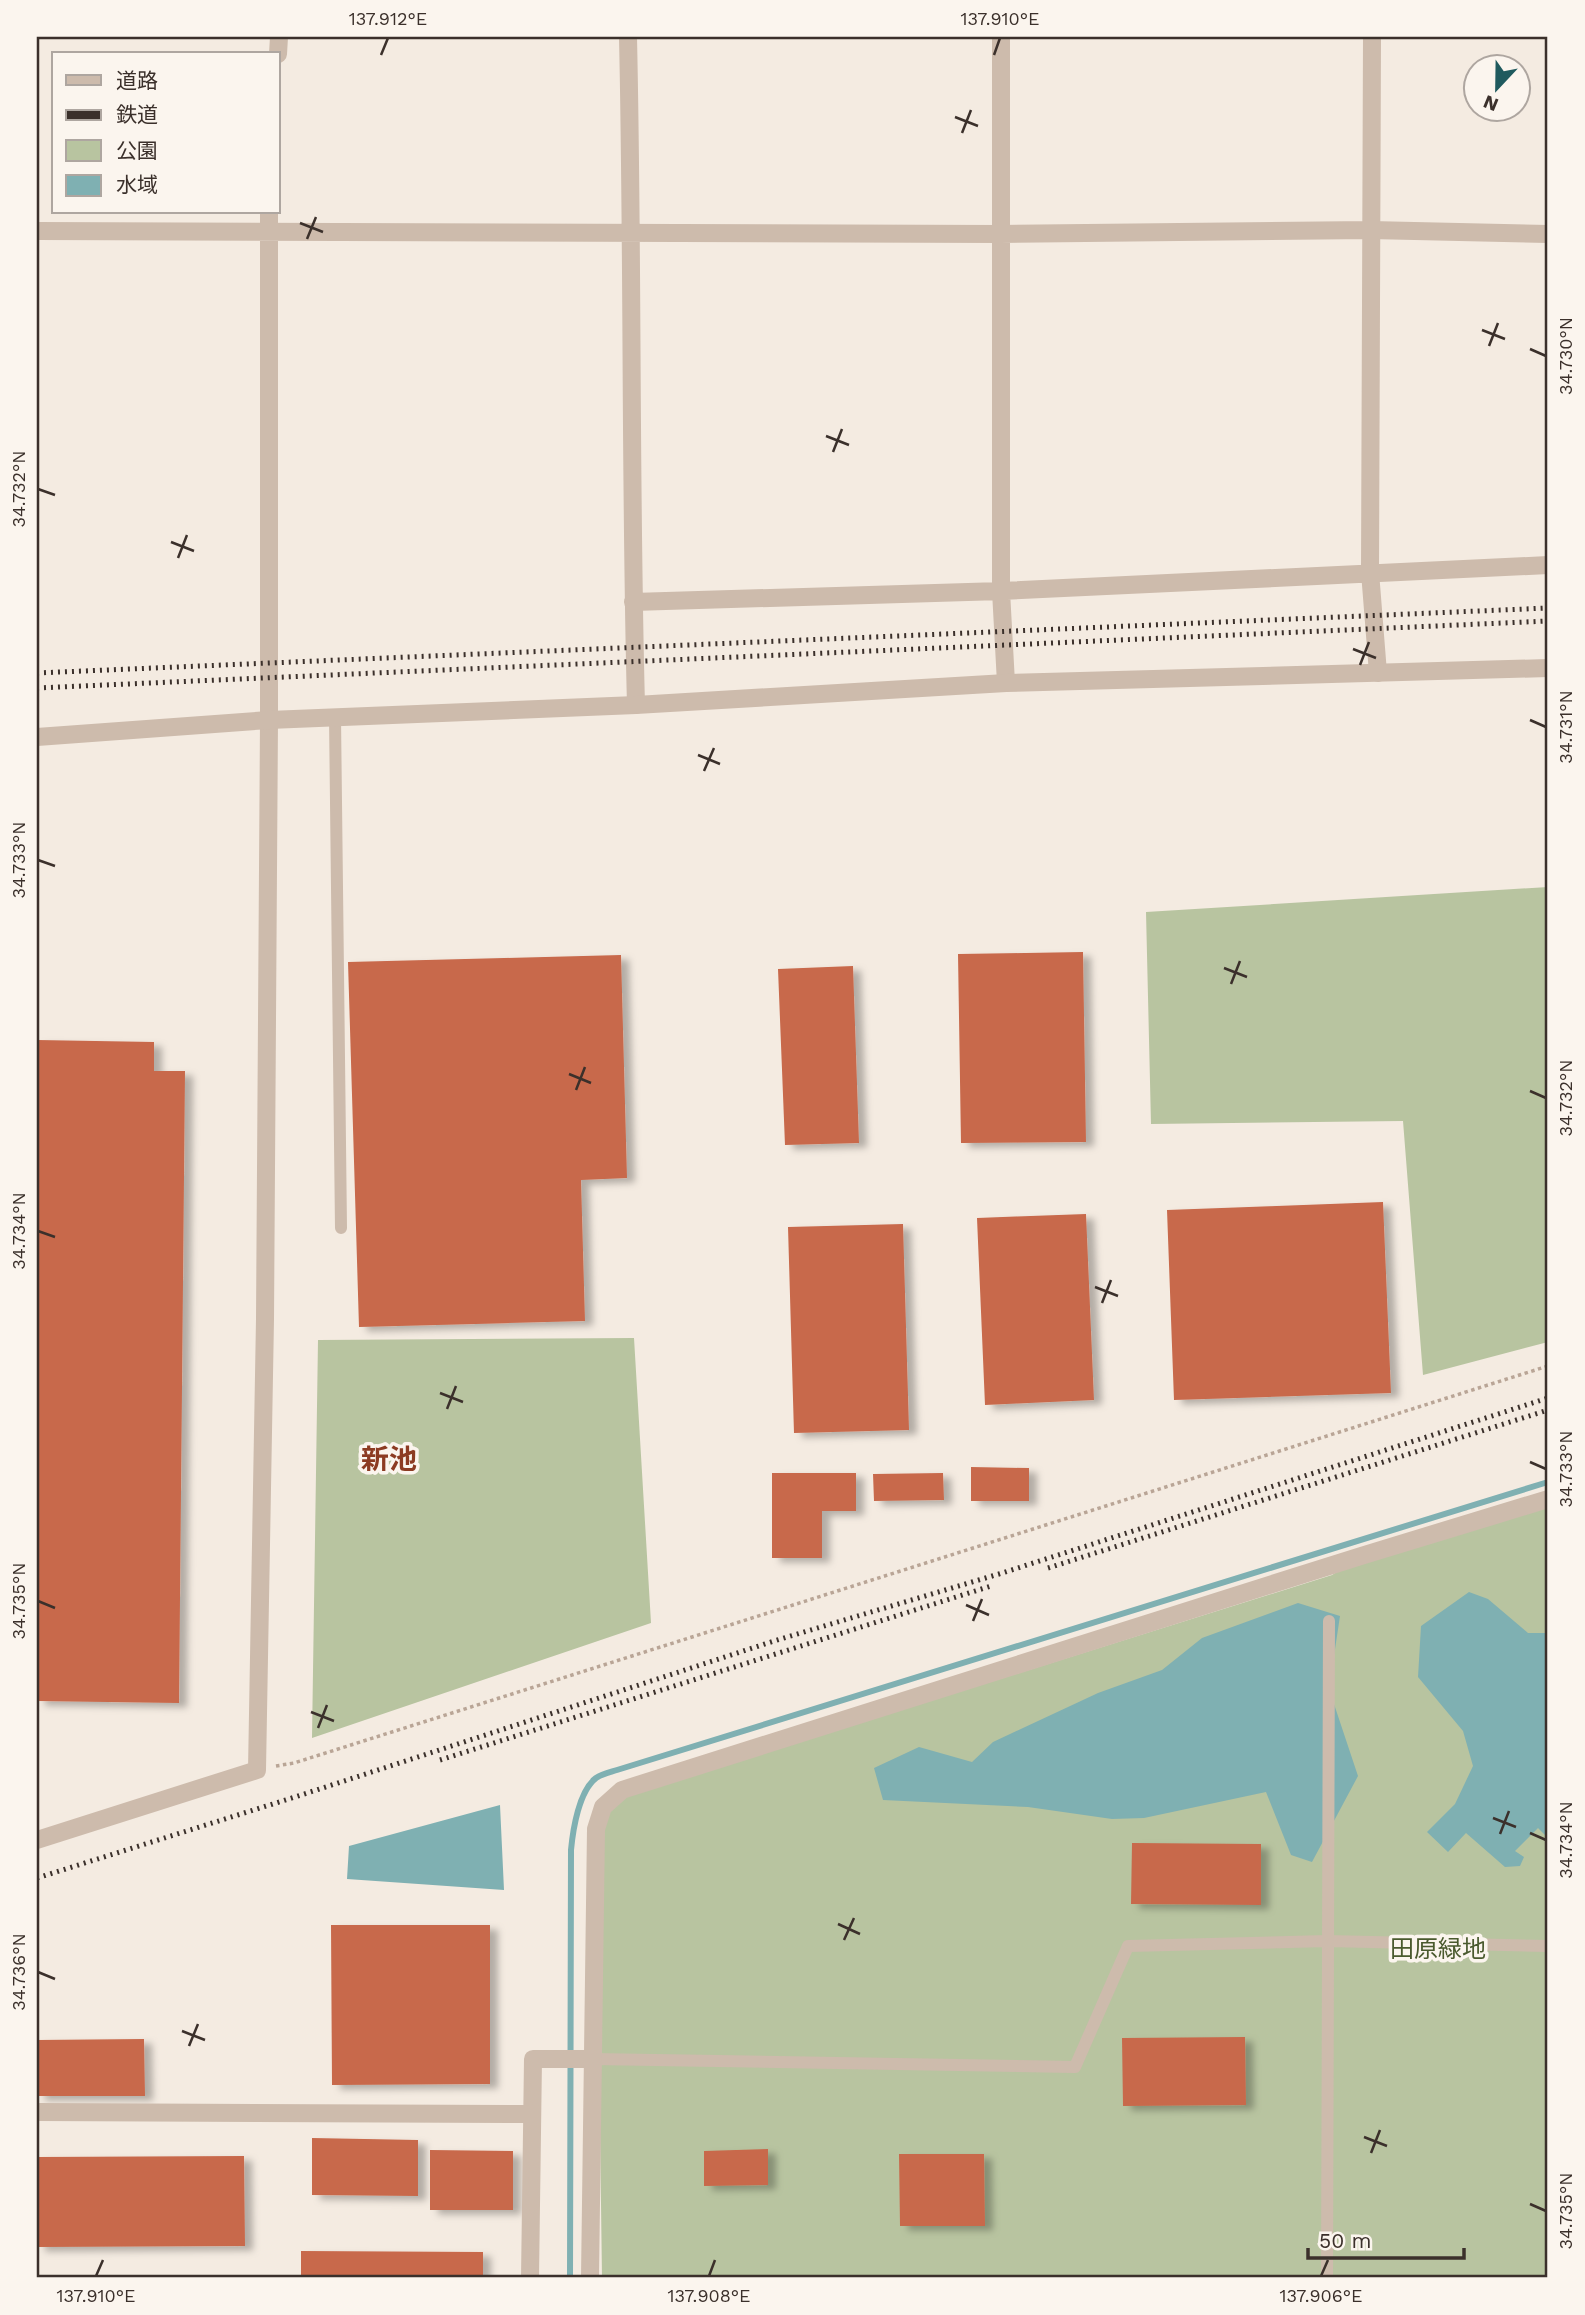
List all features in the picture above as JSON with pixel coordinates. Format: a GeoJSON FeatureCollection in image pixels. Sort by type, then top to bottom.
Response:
{"type":"FeatureCollection","features":[{"type":"Feature","properties":{"kind":"street"},"geometry":{"type":"LineString","coordinates":[[628,37],[636,705]]}},
{"type":"Feature","properties":{"kind":"street"},"geometry":{"type":"LineString","coordinates":[[1001,37],[1001,591],[1006,683]]}},
{"type":"Feature","properties":{"kind":"street"},"geometry":{"type":"LineString","coordinates":[[1371,37],[1370,572],[1378,673]]}},
{"type":"Feature","properties":{"kind":"street"},"geometry":{"type":"LineString","coordinates":[[37,1840],[257,1770],[265,1319],[269,214]]}},
{"type":"Feature","properties":{"kind":"street"},"geometry":{"type":"LineString","coordinates":[[37,231],[1001,234],[1370,230],[1548,234]]}},
{"type":"Feature","properties":{"kind":"street"},"geometry":{"type":"LineString","coordinates":[[633,602],[1001,591],[1548,565]]}},
{"type":"Feature","properties":{"kind":"street"},"geometry":{"type":"LineString","coordinates":[[37,737],[269,720],[636,705],[1006,683],[1548,668]]}},
{"type":"Feature","properties":{"kind":"street"},"geometry":{"type":"LineString","coordinates":[[590,2278],[596,1829],[603,1807],[622,1790],[1308,1572],[1548,1499]]}},
{"type":"Feature","properties":{"kind":"street"},"geometry":{"type":"LineString","coordinates":[[530,2278],[533,2059],[592,2059]]}},
{"type":"Feature","properties":{"kind":"street"},"geometry":{"type":"LineString","coordinates":[[37,2112],[532,2114]]}},
{"type":"Feature","properties":{"kind":"lane"},"geometry":{"type":"LineString","coordinates":[[335,718],[341,1227]]}},
{"type":"Feature","properties":{"kind":"lane"},"geometry":{"type":"LineString","coordinates":[[1327,2278],[1329,1621]]}},
{"type":"Feature","properties":{"kind":"lane"},"geometry":{"type":"LineString","coordinates":[[592,2059],[1074,2067],[1128,1946],[1327,1941],[1548,1946]]}},
{"type":"Feature","properties":{"kind":"path"},"geometry":{"type":"LineString","coordinates":[[257,1770],[295,1763],[1548,1366]]}},
{"type":"Feature","properties":{"kind":"green space"},"geometry":{"type":"Polygon","coordinates":[[[1548,887],[1548,1342],[1423,1375],[1403,1121],[1151,1124],[1146,912],[1548,887]]]}},
{"type":"Feature","properties":{"kind":"green space"},"geometry":{"type":"Polygon","coordinates":[[[634,1338],[651,1623],[312,1738],[318,1340],[634,1338]]]}},
{"type":"Feature","properties":{"kind":"green space","name":"田原緑地"},"geometry":{"type":"Polygon","coordinates":[[[1548,1499],[1548,2278],[602,2278],[596,1829],[610,1801],[1332,1575],[1361,1556],[1548,1499]]]}},
{"type":"Feature","properties":{"kind":"water"},"geometry":{"type":"Polygon","coordinates":[[[1469,1592],[1488,1599],[1528,1633],[1548,1633],[1548,1838],[1538,1828],[1515,1851],[1524,1857],[1520,1866],[1505,1867],[1466,1833],[1448,1852],[1427,1832],[1455,1804],[1473,1766],[1463,1731],[1418,1677],[1421,1626],[1469,1592]]]}},
{"type":"Feature","properties":{"kind":"water"},"geometry":{"type":"Polygon","coordinates":[[[1298,1603],[1340,1616],[1329,1689],[1358,1776],[1312,1862],[1291,1855],[1266,1792],[1144,1818],[1112,1819],[1028,1807],[883,1800],[874,1768],[919,1747],[972,1762],[993,1742],[1098,1693],[1162,1670],[1202,1638],[1298,1603]]]}},
{"type":"Feature","properties":{"kind":"water"},"geometry":{"type":"Polygon","coordinates":[[[500,1805],[504,1890],[347,1879],[349,1846],[500,1805]]]}},
{"type":"Feature","properties":{"kind":"building"},"geometry":{"type":"Polygon","coordinates":[[[1083,952],[1086,1142],[961,1143],[958,954],[1083,952]]]}},
{"type":"Feature","properties":{"kind":"building"},"geometry":{"type":"Polygon","coordinates":[[[621,955],[627,1178],[581,1180],[585,1321],[359,1327],[348,962],[621,955]]]}},
{"type":"Feature","properties":{"kind":"building"},"geometry":{"type":"Polygon","coordinates":[[[853,966],[859,1143],[785,1145],[778,969],[853,966]]]}},
{"type":"Feature","properties":{"kind":"building"},"geometry":{"type":"Polygon","coordinates":[[[37,1040],[154,1042],[154,1071],[185,1071],[179,1703],[37,1701],[37,1040]]]}},
{"type":"Feature","properties":{"kind":"building"},"geometry":{"type":"Polygon","coordinates":[[[1383,1202],[1391,1393],[1174,1400],[1167,1210],[1383,1202]]]}},
{"type":"Feature","properties":{"kind":"building"},"geometry":{"type":"Polygon","coordinates":[[[1086,1214],[1094,1400],[985,1405],[977,1218],[1086,1214]]]}},
{"type":"Feature","properties":{"kind":"building"},"geometry":{"type":"Polygon","coordinates":[[[903,1224],[909,1430],[794,1433],[788,1227],[903,1224]]]}},
{"type":"Feature","properties":{"kind":"building"},"geometry":{"type":"Polygon","coordinates":[[[971,1467],[1029,1468],[1029,1501],[971,1501],[971,1467]]]}},
{"type":"Feature","properties":{"kind":"building"},"geometry":{"type":"Polygon","coordinates":[[[772,1473],[856,1473],[856,1511],[822,1511],[822,1558],[772,1558],[772,1473]]]}},
{"type":"Feature","properties":{"kind":"building"},"geometry":{"type":"Polygon","coordinates":[[[943,1473],[944,1500],[874,1501],[873,1474],[943,1473]]]}},
{"type":"Feature","properties":{"kind":"building"},"geometry":{"type":"Polygon","coordinates":[[[1132,1843],[1261,1844],[1261,1905],[1131,1904],[1132,1843]]]}},
{"type":"Feature","properties":{"kind":"building"},"geometry":{"type":"Polygon","coordinates":[[[331,1925],[490,1925],[490,2084],[332,2085],[331,1925]]]}},
{"type":"Feature","properties":{"kind":"building"},"geometry":{"type":"Polygon","coordinates":[[[1245,2037],[1246,2105],[1123,2106],[1122,2038],[1245,2037]]]}},
{"type":"Feature","properties":{"kind":"building"},"geometry":{"type":"Polygon","coordinates":[[[144,2039],[145,2096],[37,2096],[37,2040],[144,2039]]]}},
{"type":"Feature","properties":{"kind":"building"},"geometry":{"type":"Polygon","coordinates":[[[312,2138],[418,2140],[418,2196],[312,2195],[312,2138]]]}},
{"type":"Feature","properties":{"kind":"building"},"geometry":{"type":"Polygon","coordinates":[[[768,2149],[768,2185],[704,2186],[704,2151],[768,2149]]]}},
{"type":"Feature","properties":{"kind":"building"},"geometry":{"type":"Polygon","coordinates":[[[430,2150],[513,2151],[513,2210],[430,2210],[430,2150]]]}},
{"type":"Feature","properties":{"kind":"building"},"geometry":{"type":"Polygon","coordinates":[[[899,2154],[984,2154],[985,2226],[900,2226],[899,2154]]]}},
{"type":"Feature","properties":{"kind":"building"},"geometry":{"type":"Polygon","coordinates":[[[244,2156],[245,2246],[37,2247],[37,2157],[244,2156]]]}},
{"type":"Feature","properties":{"kind":"building"},"geometry":{"type":"Polygon","coordinates":[[[301,2251],[483,2252],[483,2278],[301,2278],[301,2251]]]}},
{"type":"Feature","properties":{"kind":"waterway"},"geometry":{"type":"LineString","coordinates":[[570,2278],[571,1850],[581,1801],[596,1778],[1548,1482]]}},
{"type":"Feature","properties":{"kind":"railway"},"geometry":{"type":"LineString","coordinates":[[37,673],[1548,608]]}},
{"type":"Feature","properties":{"kind":"railway"},"geometry":{"type":"LineString","coordinates":[[37,688],[1548,621]]}},
{"type":"Feature","properties":{"kind":"railway"},"geometry":{"type":"LineString","coordinates":[[37,1878],[774,1641],[999,1574],[1548,1398]]}},
{"type":"Feature","properties":{"kind":"railway"},"geometry":{"type":"LineString","coordinates":[[1048,1568],[1548,1410]]}},
{"type":"Feature","properties":{"kind":"railway"},"geometry":{"type":"LineString","coordinates":[[440,1760],[991,1586]]}},
{"type":"Feature","properties":{"kind":"district","name":"新池"},"geometry":{"type":"Point","coordinates":[389,1459]}}]}
